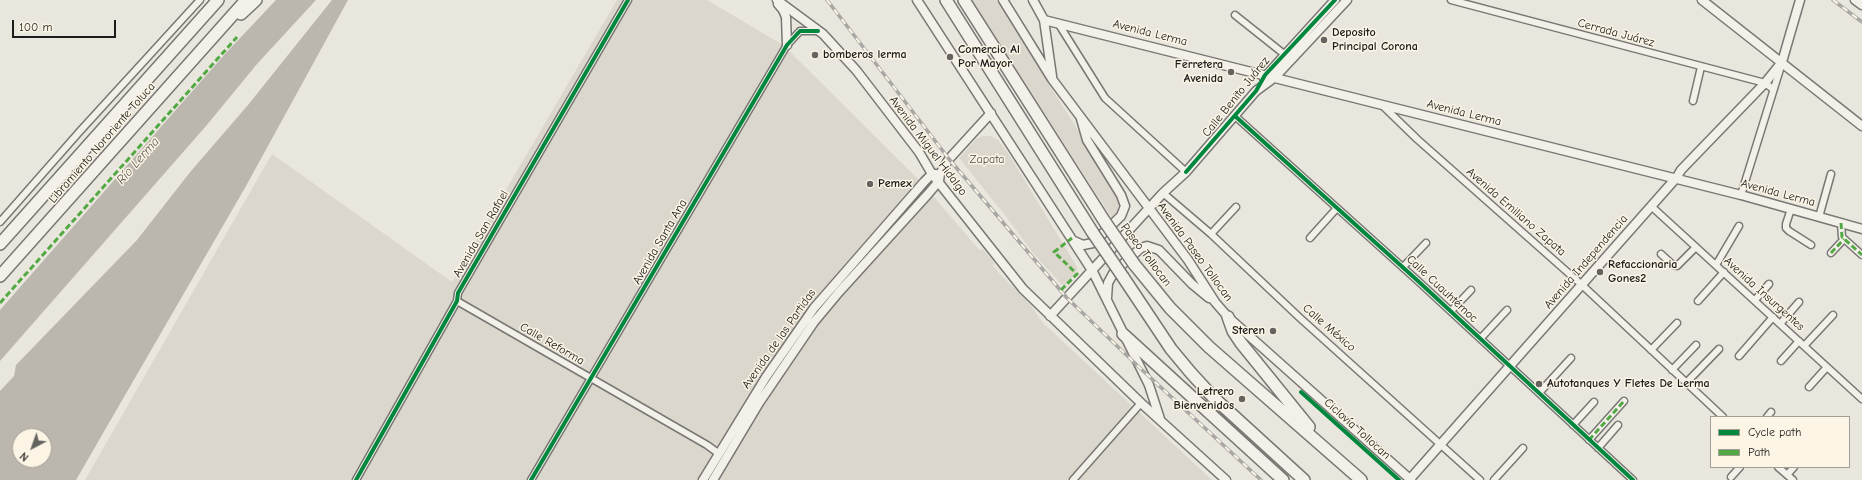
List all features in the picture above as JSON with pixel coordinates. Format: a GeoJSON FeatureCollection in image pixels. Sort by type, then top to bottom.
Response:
{"type":"FeatureCollection","features":[{"type":"Feature","properties":{"kind":"highway","name":"Libramiento Nororiente Toluca"},"geometry":{"type":"LineString","coordinates":[[0,244],[218,0]]}},
{"type":"Feature","properties":{"kind":"highway","name":"Libramiento Nororiente Toluca"},"geometry":{"type":"LineString","coordinates":[[0,276],[246,0]]}},
{"type":"Feature","properties":{"kind":"highway"},"geometry":{"type":"LineString","coordinates":[[222,26],[233,22],[256,0]]}},
{"type":"Feature","properties":{"kind":"highway"},"geometry":{"type":"LineString","coordinates":[[946,0],[1093,233],[1171,349],[1214,397],[1304,480]]}},
{"type":"Feature","properties":{"kind":"highway","name":"Paseo Tollocan"},"geometry":{"type":"LineString","coordinates":[[964,0],[1105,222],[1134,264],[1170,308],[1209,348],[1326,448],[1361,480]]}},
{"type":"Feature","properties":{"kind":"highway"},"geometry":{"type":"LineString","coordinates":[[1228,317],[1233,330],[1241,343],[1326,448]]}},
{"type":"Feature","properties":{"kind":"highway"},"geometry":{"type":"LineString","coordinates":[[1123,334],[1284,480]]}},
{"type":"Feature","properties":{"kind":"main road","name":"Avenida Miguel Hidalgo"},"geometry":{"type":"LineString","coordinates":[[776,0],[818,31],[842,53],[1018,283],[1050,316]]}},
{"type":"Feature","properties":{"kind":"main road"},"geometry":{"type":"LineString","coordinates":[[776,0],[786,17],[788,45]]}},
{"type":"Feature","properties":{"kind":"main road"},"geometry":{"type":"LineString","coordinates":[[917,0],[1074,241],[1092,272],[1107,299],[1149,385],[1160,419]]}},
{"type":"Feature","properties":{"kind":"main road","name":"Avenida Paseo Tollocan"},"geometry":{"type":"LineString","coordinates":[[1003,0],[1052,79],[1188,260],[1215,302],[1228,317],[1411,480]]}},
{"type":"Feature","properties":{"kind":"main road"},"geometry":{"type":"LineString","coordinates":[[1033,0],[1044,20],[1052,79]]}},
{"type":"Feature","properties":{"kind":"main road","name":"Calle Benito Juárez"},"geometry":{"type":"LineString","coordinates":[[1050,316],[1163,193],[1186,172],[1256,91],[1265,75],[1335,0]]}},
{"type":"Feature","properties":{"kind":"main road","name":"Calle Benito Juárez"},"geometry":{"type":"LineString","coordinates":[[1256,91],[1275,77],[1347,0]]}},
{"type":"Feature","properties":{"kind":"main road"},"geometry":{"type":"LineString","coordinates":[[1702,0],[1862,126]]}},
{"type":"Feature","properties":{"kind":"main road","name":"Avenida Independencia"},"geometry":{"type":"LineString","coordinates":[[1411,480],[1678,175],[1765,83],[1782,62],[1800,0]]}},
{"type":"Feature","properties":{"kind":"main road"},"geometry":{"type":"LineString","coordinates":[[1855,0],[1862,5]]}},
{"type":"Feature","properties":{"kind":"main road","name":"Avenida Lerma"},"geometry":{"type":"LineString","coordinates":[[1044,20],[1381,104],[1742,191],[1791,209],[1862,229]]}},
{"type":"Feature","properties":{"kind":"main road","name":"Avenida de las Partidas"},"geometry":{"type":"LineString","coordinates":[[714,480],[759,403],[814,322],[937,177],[948,160],[991,113]]}},
{"type":"Feature","properties":{"kind":"main road"},"geometry":{"type":"LineString","coordinates":[[1074,241],[1083,245],[1093,244],[1122,216],[1125,206],[1121,195],[1087,140],[1080,115]]}},
{"type":"Feature","properties":{"kind":"main road","name":"Avenida de las Partidas"},"geometry":{"type":"LineString","coordinates":[[703,480],[718,453],[785,347],[814,308],[845,271],[937,177]]}},
{"type":"Feature","properties":{"kind":"main road"},"geometry":{"type":"LineString","coordinates":[[1107,299],[1108,283],[1114,272],[1141,248],[1151,246],[1159,250],[1192,284],[1215,302]]}},
{"type":"Feature","properties":{"kind":"main road"},"geometry":{"type":"LineString","coordinates":[[1050,316],[1141,403],[1226,480]]}},
{"type":"Feature","properties":{"kind":"street"},"geometry":{"type":"LineString","coordinates":[[0,222],[81,130],[200,0]]}},
{"type":"Feature","properties":{"kind":"street","name":"Avenida San Rafael"},"geometry":{"type":"LineString","coordinates":[[356,480],[457,301],[458,294],[628,0]]}},
{"type":"Feature","properties":{"kind":"street","name":"Cerrada Juárez"},"geometry":{"type":"LineString","coordinates":[[1451,0],[1765,83],[1773,89]]}},
{"type":"Feature","properties":{"kind":"street"},"geometry":{"type":"LineString","coordinates":[[1235,15],[1284,54]]}},
{"type":"Feature","properties":{"kind":"street"},"geometry":{"type":"LineString","coordinates":[[1058,23],[1105,98],[1186,172]]}},
{"type":"Feature","properties":{"kind":"street","name":"Avenida Santa Ana"},"geometry":{"type":"LineString","coordinates":[[531,480],[788,45],[800,30],[818,31]]}},
{"type":"Feature","properties":{"kind":"street","name":"Avenida Independencia"},"geometry":{"type":"LineString","coordinates":[[1742,191],[1782,62]]}},
{"type":"Feature","properties":{"kind":"street"},"geometry":{"type":"LineString","coordinates":[[1693,101],[1701,67]]}},
{"type":"Feature","properties":{"kind":"street","name":"Avenida Emiliano Zapata"},"geometry":{"type":"LineString","coordinates":[[1381,104],[1417,139],[1582,285],[1722,416]]}},
{"type":"Feature","properties":{"kind":"street","name":"Calle Cuauhtémoc"},"geometry":{"type":"LineString","coordinates":[[1235,116],[1403,267],[1633,480]]}},
{"type":"Feature","properties":{"kind":"street"},"geometry":{"type":"LineString","coordinates":[[1819,217],[1831,174]]}},
{"type":"Feature","properties":{"kind":"street","name":"Calle México"},"geometry":{"type":"LineString","coordinates":[[1163,193],[1211,234],[1300,318],[1480,480]]}},
{"type":"Feature","properties":{"kind":"street","name":"Avenida Insurgentes"},"geometry":{"type":"LineString","coordinates":[[1651,206],[1862,399]]}},
{"type":"Feature","properties":{"kind":"street"},"geometry":{"type":"LineString","coordinates":[[1211,234],[1236,207]]}},
{"type":"Feature","properties":{"kind":"street"},"geometry":{"type":"LineString","coordinates":[[1310,238],[1337,208]]}},
{"type":"Feature","properties":{"kind":"street"},"geometry":{"type":"LineString","coordinates":[[1791,209],[1786,228],[1810,245]]}},
{"type":"Feature","properties":{"kind":"street"},"geometry":{"type":"LineString","coordinates":[[1841,223],[1841,234],[1844,239],[1862,256]]}},
{"type":"Feature","properties":{"kind":"street"},"geometry":{"type":"LineString","coordinates":[[1716,265],[1738,226]]}},
{"type":"Feature","properties":{"kind":"street"},"geometry":{"type":"LineString","coordinates":[[1831,253],[1844,239]]}},
{"type":"Feature","properties":{"kind":"street"},"geometry":{"type":"LineString","coordinates":[[1403,267],[1426,242]]}},
{"type":"Feature","properties":{"kind":"street"},"geometry":{"type":"LineString","coordinates":[[1661,254],[1676,266],[1696,247]]}},
{"type":"Feature","properties":{"kind":"street"},"geometry":{"type":"LineString","coordinates":[[1698,301],[1724,272]]}},
{"type":"Feature","properties":{"kind":"street"},"geometry":{"type":"LineString","coordinates":[[1755,300],[1769,284]]}},
{"type":"Feature","properties":{"kind":"street"},"geometry":{"type":"LineString","coordinates":[[1452,312],[1471,290]]}},
{"type":"Feature","properties":{"kind":"street","name":"Calle Reforma"},"geometry":{"type":"LineString","coordinates":[[457,301],[707,445],[718,453]]}},
{"type":"Feature","properties":{"kind":"street"},"geometry":{"type":"LineString","coordinates":[[1780,324],[1799,302]]}},
{"type":"Feature","properties":{"kind":"street"},"geometry":{"type":"LineString","coordinates":[[1480,338],[1507,310]]}},
{"type":"Feature","properties":{"kind":"street"},"geometry":{"type":"LineString","coordinates":[[1804,346],[1832,315]]}},
{"type":"Feature","properties":{"kind":"street"},"geometry":{"type":"LineString","coordinates":[[1739,356],[1773,317]]}},
{"type":"Feature","properties":{"kind":"street"},"geometry":{"type":"LineString","coordinates":[[1651,350],[1677,322]]}},
{"type":"Feature","properties":{"kind":"street"},"geometry":{"type":"LineString","coordinates":[[1781,361],[1799,341]]}},
{"type":"Feature","properties":{"kind":"street"},"geometry":{"type":"LineString","coordinates":[[1672,370],[1696,345]]}},
{"type":"Feature","properties":{"kind":"street"},"geometry":{"type":"LineString","coordinates":[[1686,383],[1719,349]]}},
{"type":"Feature","properties":{"kind":"street"},"geometry":{"type":"LineString","coordinates":[[1539,393],[1571,358]]}},
{"type":"Feature","properties":{"kind":"street"},"geometry":{"type":"LineString","coordinates":[[1809,387],[1827,367]]}},
{"type":"Feature","properties":{"kind":"street"},"geometry":{"type":"LineString","coordinates":[[1589,440],[1624,400]]}},
{"type":"Feature","properties":{"kind":"street"},"geometry":{"type":"LineString","coordinates":[[1573,425],[1594,402]]}},
{"type":"Feature","properties":{"kind":"street"},"geometry":{"type":"LineString","coordinates":[[1073,480],[1141,403]]}},
{"type":"Feature","properties":{"kind":"street"},"geometry":{"type":"LineString","coordinates":[[1767,416],[1771,412]]}},
{"type":"Feature","properties":{"kind":"street"},"geometry":{"type":"LineString","coordinates":[[1598,448],[1618,425]]}},
{"type":"Feature","properties":{"kind":"street"},"geometry":{"type":"LineString","coordinates":[[1494,480],[1523,448]]}},
{"type":"Feature","properties":{"kind":"street"},"geometry":{"type":"LineString","coordinates":[[1731,477],[1739,468]]}},
{"type":"Feature","properties":{"kind":"street"},"geometry":{"type":"LineString","coordinates":[[1779,468],[1793,480]]}},
{"type":"Feature","properties":{"kind":"street"},"geometry":{"type":"LineString","coordinates":[[1787,475],[1793,468]]}},
{"type":"Feature","properties":{"kind":"shaded area"},"geometry":{"type":"Polygon","coordinates":[[[617,0],[707,0],[783,45],[922,183],[1000,274],[1030,304],[1043,323],[1212,480],[85,480],[272,154],[452,282],[617,0]]]}},
{"type":"Feature","properties":{"kind":"green space"},"geometry":{"type":"Polygon","coordinates":[[[971,0],[996,0],[1120,197],[1119,210],[1112,218],[971,0]]]}},
{"type":"Feature","properties":{"kind":"green space","name":"Zapata"},"geometry":{"type":"Polygon","coordinates":[[[983,136],[990,136],[998,140],[1008,153],[1077,267],[1077,271],[1064,287],[1033,253],[1005,215],[959,158],[976,139],[983,136]]]}},
{"type":"Feature","properties":{"kind":"green space"},"geometry":{"type":"Polygon","coordinates":[[[919,207],[923,212],[896,248],[894,246],[860,284],[857,282],[871,258],[919,207]]]}},
{"type":"Feature","properties":{"kind":"green space"},"geometry":{"type":"Polygon","coordinates":[[[966,240],[978,251],[983,249],[995,264],[990,265],[996,271],[988,280],[982,276],[984,271],[977,265],[939,276],[932,269],[935,266],[927,258],[930,253],[937,260],[953,242],[961,248],[965,243],[963,241],[966,240]]]}},
{"type":"Feature","properties":{"kind":"green space"},"geometry":{"type":"Polygon","coordinates":[[[833,324],[817,347],[822,351],[814,361],[819,366],[816,370],[821,375],[815,382],[793,364],[796,356],[808,345],[821,326],[833,324]]]}},
{"type":"Feature","properties":{"kind":"green space"},"geometry":{"type":"Polygon","coordinates":[[[794,367],[820,389],[817,395],[827,405],[829,403],[836,409],[837,419],[825,421],[825,425],[830,428],[830,434],[826,439],[789,440],[782,432],[804,401],[794,367]]]}},
{"type":"Feature","properties":{"kind":"green space"},"geometry":{"type":"Polygon","coordinates":[[[870,416],[886,430],[871,448],[891,466],[892,473],[851,437],[870,416]]]}},
{"type":"Feature","properties":{"kind":"green space"},"geometry":{"type":"Polygon","coordinates":[[[912,450],[947,480],[900,480],[897,477],[896,469],[912,450]]]}},
{"type":"Feature","properties":{"kind":"water","name":"Río Lerma"},"geometry":{"type":"Polygon","coordinates":[[[276,0],[316,0],[257,64],[206,126],[0,361],[0,310],[225,54],[276,0]]]}},
{"type":"Feature","properties":{"kind":"water"},"geometry":{"type":"Polygon","coordinates":[[[332,0],[348,0],[246,186],[76,480],[0,480],[0,391],[14,376],[16,365],[137,240],[191,171],[248,105],[332,0]]]}},
{"type":"Feature","properties":{"kind":"railway"},"geometry":{"type":"LineString","coordinates":[[827,0],[949,159],[1067,298],[1261,480]]}},
{"type":"Feature","properties":{"kind":"railway"},"geometry":{"type":"LineString","coordinates":[[1833,0],[1862,22]]}},
{"type":"Feature","properties":{"kind":"marked path"},"geometry":{"type":"LineString","coordinates":[[0,303],[237,37]]}},
{"type":"Feature","properties":{"kind":"marked path"},"geometry":{"type":"LineString","coordinates":[[1841,223],[1842,237],[1862,255]]}},
{"type":"Feature","properties":{"kind":"marked path"},"geometry":{"type":"LineString","coordinates":[[1061,290],[1077,274],[1054,252],[1072,238]]}},
{"type":"Feature","properties":{"kind":"marked path"},"geometry":{"type":"LineString","coordinates":[[1831,253],[1844,239]]}},
{"type":"Feature","properties":{"kind":"marked path"},"geometry":{"type":"LineString","coordinates":[[1589,440],[1624,401]]}},
{"type":"Feature","properties":{"kind":"cycle path"},"geometry":{"type":"LineString","coordinates":[[356,480],[457,301],[458,293],[628,0]]}},
{"type":"Feature","properties":{"kind":"cycle path"},"geometry":{"type":"LineString","coordinates":[[1186,172],[1256,91],[1265,75],[1335,0]]}},
{"type":"Feature","properties":{"kind":"cycle path"},"geometry":{"type":"LineString","coordinates":[[531,480],[787,45],[800,31],[818,31]]}},
{"type":"Feature","properties":{"kind":"cycle path"},"geometry":{"type":"LineString","coordinates":[[1235,116],[1418,281],[1633,480]]}},
{"type":"Feature","properties":{"kind":"cycle path","name":"Ciclovía Tollocan"},"geometry":{"type":"LineString","coordinates":[[1301,392],[1399,480]]}},
{"type":"Feature","properties":{"kind":"place","name":"Deposito Principal Corona"},"geometry":{"type":"Point","coordinates":[1324,40]}},
{"type":"Feature","properties":{"kind":"place","name":"bomberos lerma"},"geometry":{"type":"Point","coordinates":[815,55]}},
{"type":"Feature","properties":{"kind":"place","name":"Comercio Al Por Mayor"},"geometry":{"type":"Point","coordinates":[950,57]}},
{"type":"Feature","properties":{"kind":"place","name":"Ferretera Avenida"},"geometry":{"type":"Point","coordinates":[1231,72]}},
{"type":"Feature","properties":{"kind":"place","name":"Pemex"},"geometry":{"type":"Point","coordinates":[870,184]}},
{"type":"Feature","properties":{"kind":"place","name":"Refaccionaria Gones2"},"geometry":{"type":"Point","coordinates":[1600,272]}},
{"type":"Feature","properties":{"kind":"place","name":"Steren"},"geometry":{"type":"Point","coordinates":[1273,331]}},
{"type":"Feature","properties":{"kind":"place","name":"Autotanques Y Fletes De Lerma"},"geometry":{"type":"Point","coordinates":[1539,384]}},
{"type":"Feature","properties":{"kind":"place","name":"Letrero Bienvenidos"},"geometry":{"type":"Point","coordinates":[1242,399]}}]}
